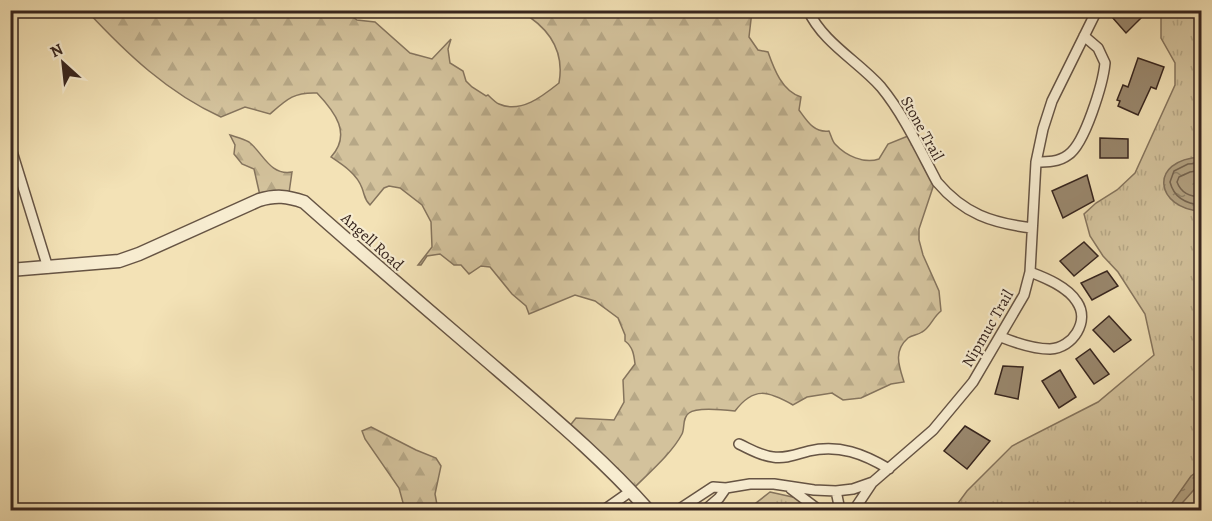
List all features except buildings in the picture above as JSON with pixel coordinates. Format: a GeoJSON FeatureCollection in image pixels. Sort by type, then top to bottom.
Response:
{"type":"FeatureCollection","features":[{"type":"Feature","properties":{"kind":"street","name":"Stone Trail"},"geometry":{"type":"LineString","coordinates":[[808,10],[813,21],[830,41],[878,84],[890,98],[937,182],[945,192],[976,215],[1006,225],[1032,228]]}},
{"type":"Feature","properties":{"kind":"street","name":"Nipmuc Trail"},"geometry":{"type":"LineString","coordinates":[[678,510],[713,487],[774,484],[789,488],[836,491],[853,489],[873,482],[933,430],[973,382],[1024,295],[1030,272],[1036,162],[1043,129],[1052,102],[1097,10]]}},
{"type":"Feature","properties":{"kind":"street"},"geometry":{"type":"LineString","coordinates":[[1036,162],[1059,160],[1068,156],[1080,142],[1085,131],[1105,63],[1098,48],[1084,36]]}},
{"type":"Feature","properties":{"kind":"street"},"geometry":{"type":"LineString","coordinates":[[10,145],[48,268]]}},
{"type":"Feature","properties":{"kind":"street","name":"Angell Road"},"geometry":{"type":"LineString","coordinates":[[10,270],[118,261],[138,255],[273,195],[288,196],[304,202],[392,281],[564,427],[648,510]]}},
{"type":"Feature","properties":{"kind":"street"},"geometry":{"type":"LineString","coordinates":[[1000,337],[1049,349],[1058,348],[1076,335],[1082,313],[1077,300],[1052,281],[1030,272]]}},
{"type":"Feature","properties":{"kind":"street"},"geometry":{"type":"LineString","coordinates":[[739,444],[762,455],[782,458],[821,449],[853,451],[889,469]]}},
{"type":"Feature","properties":{"kind":"street"},"geometry":{"type":"LineString","coordinates":[[854,510],[873,482]]}},
{"type":"Feature","properties":{"kind":"street"},"geometry":{"type":"LineString","coordinates":[[705,510],[719,498],[726,488]]}},
{"type":"Feature","properties":{"kind":"street"},"geometry":{"type":"LineString","coordinates":[[789,488],[819,510]]}},
{"type":"Feature","properties":{"kind":"street"},"geometry":{"type":"LineString","coordinates":[[604,510],[631,491]]}},
{"type":"Feature","properties":{"kind":"street"},"geometry":{"type":"LineString","coordinates":[[836,491],[840,510]]}},
{"type":"Feature","properties":{"kind":"green space"},"geometry":{"type":"Polygon","coordinates":[[[87,11],[345,11],[357,20],[375,22],[410,53],[432,59],[451,39],[448,49],[450,63],[463,71],[466,81],[498,103],[516,107],[532,102],[559,83],[560,71],[557,50],[546,32],[539,24],[520,11],[752,11],[749,37],[758,50],[768,52],[784,85],[801,97],[799,110],[805,118],[815,128],[829,131],[839,148],[855,158],[879,159],[888,144],[908,136],[934,184],[919,229],[919,240],[939,291],[941,311],[925,330],[908,338],[900,348],[900,370],[904,382],[891,384],[861,398],[843,400],[832,393],[807,397],[793,405],[762,393],[749,398],[735,411],[711,409],[693,411],[685,418],[682,434],[671,450],[628,494],[564,433],[576,418],[614,420],[624,402],[623,380],[635,364],[633,351],[625,341],[618,318],[595,301],[575,295],[529,314],[526,306],[512,294],[490,267],[481,266],[469,274],[461,265],[454,265],[440,254],[427,256],[421,265],[418,265],[432,247],[431,222],[422,205],[400,188],[389,186],[384,188],[370,205],[357,178],[331,157],[337,148],[341,132],[335,116],[317,93],[302,94],[291,98],[270,114],[245,107],[221,117],[183,96],[149,71],[87,11]]]}},
{"type":"Feature","properties":{"kind":"green space"},"geometry":{"type":"Polygon","coordinates":[[[1161,11],[1201,11],[1201,510],[953,510],[967,491],[1012,446],[1098,402],[1154,355],[1145,314],[1118,272],[1103,256],[1090,236],[1084,214],[1096,203],[1117,190],[1135,173],[1175,85],[1175,63],[1161,38],[1161,11]]]}},
{"type":"Feature","properties":{"kind":"green space"},"geometry":{"type":"Polygon","coordinates":[[[230,135],[249,142],[278,171],[292,172],[289,193],[261,200],[254,169],[242,164],[234,154],[235,145],[230,135]]]}},
{"type":"Feature","properties":{"kind":"green space"},"geometry":{"type":"Polygon","coordinates":[[[371,427],[436,458],[441,466],[435,494],[438,510],[405,510],[399,488],[365,439],[362,431],[371,427]]]}},
{"type":"Feature","properties":{"kind":"green space"},"geometry":{"type":"Polygon","coordinates":[[[770,492],[797,498],[811,510],[747,510],[770,492]]]}},
{"type":"Feature","properties":{"kind":"water"},"geometry":{"type":"Polygon","coordinates":[[[1201,157],[1201,211],[1186,208],[1174,202],[1167,194],[1164,184],[1165,175],[1172,166],[1184,160],[1201,157]]]}},
{"type":"Feature","properties":{"kind":"water"},"geometry":{"type":"Polygon","coordinates":[[[1201,469],[1199,484],[1176,510],[1167,510],[1191,476],[1201,469]]]}}]}
